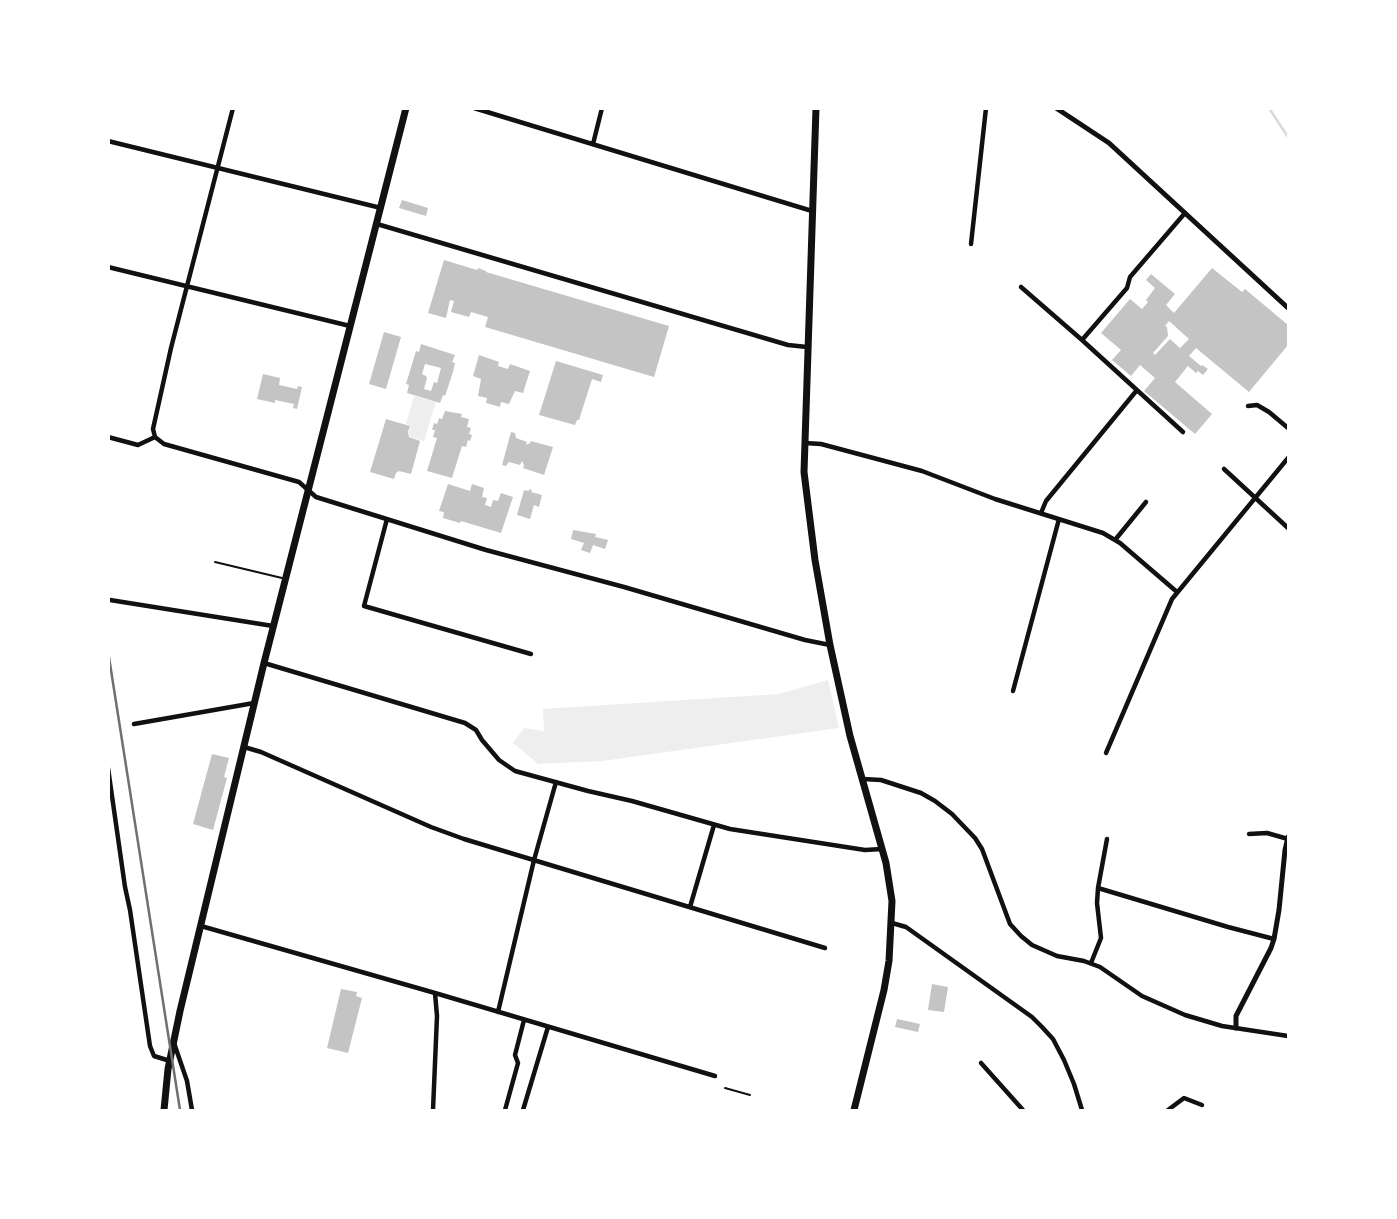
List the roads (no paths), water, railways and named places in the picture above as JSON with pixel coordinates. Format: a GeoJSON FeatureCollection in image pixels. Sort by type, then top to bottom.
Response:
{"type":"FeatureCollection","features":[{"type":"Feature","properties":{"kind":"main road"},"geometry":{"type":"LineString","coordinates":[[164,1111],[170,1060],[254,703],[406,108]]}},
{"type":"Feature","properties":{"kind":"main road"},"geometry":{"type":"LineString","coordinates":[[816,108],[804,472],[830,645],[849,729],[883,849],[889,878],[892,923],[884,988],[854,1111]]}},
{"type":"Feature","properties":{"kind":"street"},"geometry":{"type":"LineString","coordinates":[[233,108],[153,429],[155,437],[164,444],[299,482],[316,497],[486,550],[811,642],[830,645]]}},
{"type":"Feature","properties":{"kind":"street"},"geometry":{"type":"LineString","coordinates":[[474,108],[812,211]]}},
{"type":"Feature","properties":{"kind":"street"},"geometry":{"type":"LineString","coordinates":[[593,144],[602,108]]}},
{"type":"Feature","properties":{"kind":"street"},"geometry":{"type":"LineString","coordinates":[[971,244],[986,108]]}},
{"type":"Feature","properties":{"kind":"street"},"geometry":{"type":"LineString","coordinates":[[1056,108],[1109,143],[1289,308]]}},
{"type":"Feature","properties":{"kind":"street"},"geometry":{"type":"LineString","coordinates":[[108,141],[381,208]]}},
{"type":"Feature","properties":{"kind":"street"},"geometry":{"type":"LineString","coordinates":[[1082,340],[1127,288],[1130,277],[1185,213]]}},
{"type":"Feature","properties":{"kind":"street"},"geometry":{"type":"LineString","coordinates":[[377,224],[788,345],[807,347]]}},
{"type":"Feature","properties":{"kind":"street"},"geometry":{"type":"LineString","coordinates":[[108,267],[350,326]]}},
{"type":"Feature","properties":{"kind":"street"},"geometry":{"type":"LineString","coordinates":[[1021,288],[1183,432]]}},
{"type":"Feature","properties":{"kind":"street"},"geometry":{"type":"LineString","coordinates":[[1041,513],[1046,501],[1137,390]]}},
{"type":"Feature","properties":{"kind":"street"},"geometry":{"type":"LineString","coordinates":[[1248,406],[1257,405],[1289,428]]}},
{"type":"Feature","properties":{"kind":"street"},"geometry":{"type":"LineString","coordinates":[[108,438],[138,445],[155,437]]}},
{"type":"Feature","properties":{"kind":"street"},"geometry":{"type":"LineString","coordinates":[[804,443],[821,444],[922,471],[995,499],[1103,533],[1177,592]]}},
{"type":"Feature","properties":{"kind":"street"},"geometry":{"type":"LineString","coordinates":[[1106,753],[1171,599],[1289,458]]}},
{"type":"Feature","properties":{"kind":"street"},"geometry":{"type":"LineString","coordinates":[[1224,469],[1289,528]]}},
{"type":"Feature","properties":{"kind":"street"},"geometry":{"type":"LineString","coordinates":[[1115,540],[1146,502]]}},
{"type":"Feature","properties":{"kind":"street"},"geometry":{"type":"LineString","coordinates":[[387,519],[364,607],[531,654]]}},
{"type":"Feature","properties":{"kind":"street"},"geometry":{"type":"LineString","coordinates":[[1013,691],[1059,519]]}},
{"type":"Feature","properties":{"kind":"street"},"geometry":{"type":"LineString","coordinates":[[110,600],[273,626]]}},
{"type":"Feature","properties":{"kind":"street"},"geometry":{"type":"LineString","coordinates":[[264,663],[475,726],[499,760],[509,768],[714,825],[864,850],[883,849]]}},
{"type":"Feature","properties":{"kind":"street"},"geometry":{"type":"LineString","coordinates":[[134,724],[254,703]]}},
{"type":"Feature","properties":{"kind":"street"},"geometry":{"type":"LineString","coordinates":[[244,747],[431,827],[825,948]]}},
{"type":"Feature","properties":{"kind":"street"},"geometry":{"type":"LineString","coordinates":[[108,768],[150,1046],[154,1056],[170,1060]]}},
{"type":"Feature","properties":{"kind":"street"},"geometry":{"type":"LineString","coordinates":[[862,779],[881,780],[921,793],[952,814],[982,849],[1007,919],[1032,945],[1057,956],[1100,967],[1142,996],[1185,1015],[1213,1024],[1289,1036]]}},
{"type":"Feature","properties":{"kind":"street"},"geometry":{"type":"LineString","coordinates":[[498,1012],[534,860],[556,782]]}},
{"type":"Feature","properties":{"kind":"street"},"geometry":{"type":"LineString","coordinates":[[690,907],[714,825]]}},
{"type":"Feature","properties":{"kind":"street"},"geometry":{"type":"LineString","coordinates":[[1236,1028],[1236,1016],[1274,939],[1288,838],[1267,832],[1249,834]]}},
{"type":"Feature","properties":{"kind":"street"},"geometry":{"type":"LineString","coordinates":[[1091,963],[1101,938],[1097,903],[1107,839]]}},
{"type":"Feature","properties":{"kind":"street"},"geometry":{"type":"LineString","coordinates":[[1098,888],[1274,939]]}},
{"type":"Feature","properties":{"kind":"street"},"geometry":{"type":"LineString","coordinates":[[892,923],[906,927],[1032,1017],[1053,1039],[1074,1084],[1082,1111]]}},
{"type":"Feature","properties":{"kind":"street"},"geometry":{"type":"LineString","coordinates":[[201,926],[715,1076]]}},
{"type":"Feature","properties":{"kind":"street"},"geometry":{"type":"LineString","coordinates":[[433,1111],[437,1016],[435,993]]}},
{"type":"Feature","properties":{"kind":"street"},"geometry":{"type":"LineString","coordinates":[[505,1111],[518,1063],[515,1055],[524,1020]]}},
{"type":"Feature","properties":{"kind":"street"},"geometry":{"type":"LineString","coordinates":[[523,1111],[548,1027]]}},
{"type":"Feature","properties":{"kind":"street"},"geometry":{"type":"LineString","coordinates":[[174,1042],[187,1081],[192,1111]]}},
{"type":"Feature","properties":{"kind":"street"},"geometry":{"type":"LineString","coordinates":[[981,1063],[1023,1111]]}},
{"type":"Feature","properties":{"kind":"street"},"geometry":{"type":"LineString","coordinates":[[1168,1111],[1184,1098],[1202,1105]]}},
{"type":"Feature","properties":{"kind":"lane"},"geometry":{"type":"LineString","coordinates":[[215,562],[286,579]]}},
{"type":"Feature","properties":{"kind":"waterway"},"geometry":{"type":"LineString","coordinates":[[1269,108],[1288,137]]}},
{"type":"Feature","properties":{"kind":"railway"},"geometry":{"type":"LineString","coordinates":[[108,651],[180,1110]]}}]}
